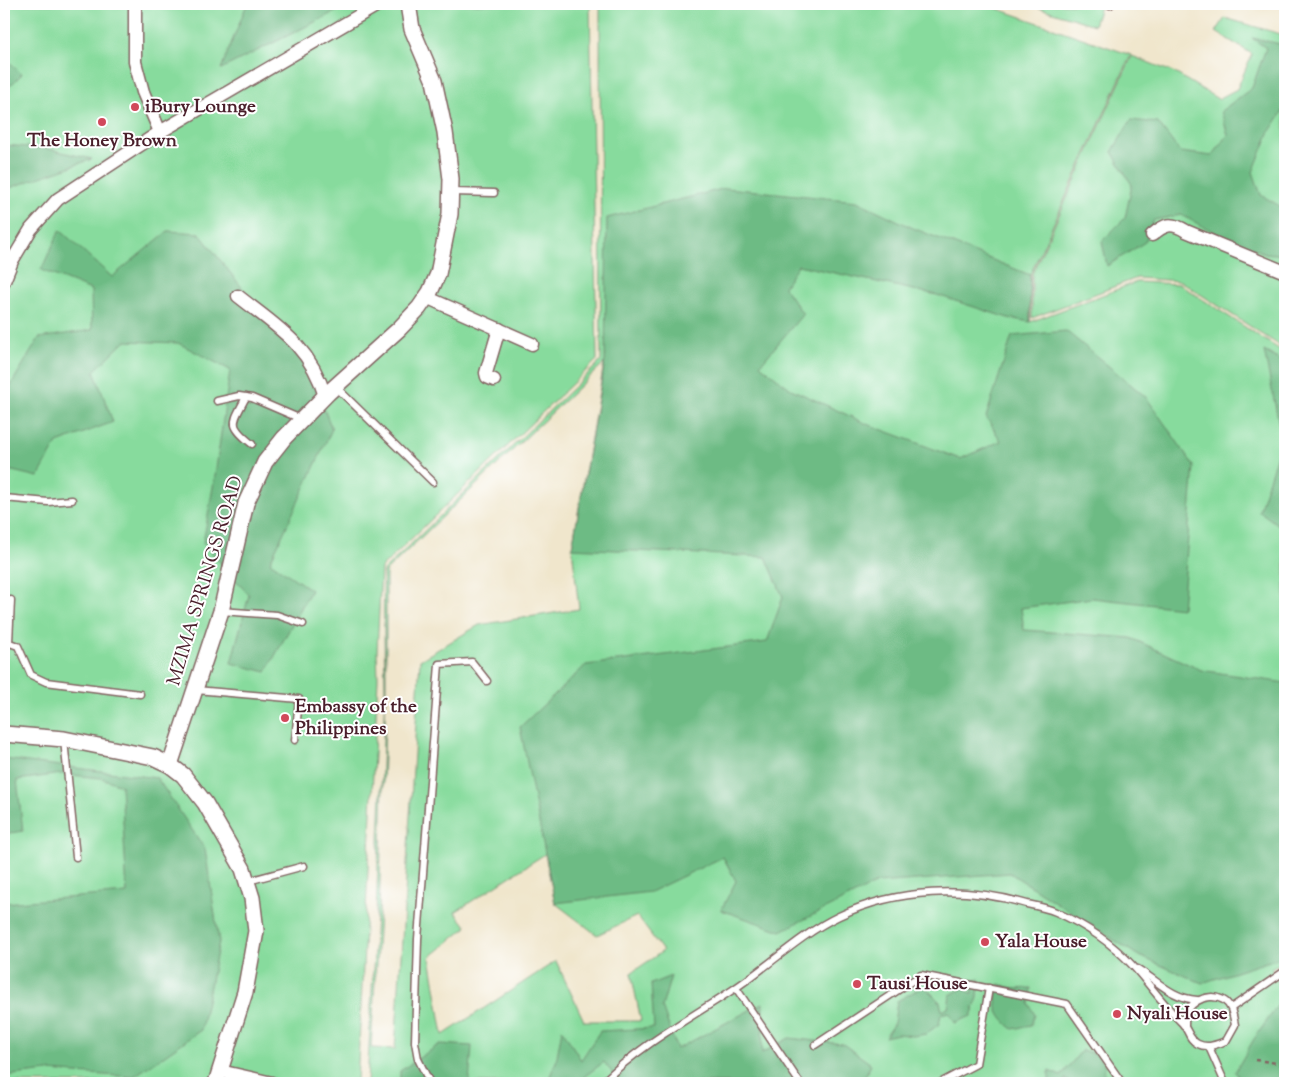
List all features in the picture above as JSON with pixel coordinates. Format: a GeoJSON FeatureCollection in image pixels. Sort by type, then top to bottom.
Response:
{"type":"FeatureCollection","features":[{"type":"Feature","properties":{"kind":"street"},"geometry":{"type":"LineString","coordinates":[[134,4],[135,62],[143,92],[160,132]]}},
{"type":"Feature","properties":{"kind":"street"},"geometry":{"type":"LineString","coordinates":[[4,281],[12,261],[31,229],[58,198],[160,132],[379,4]]}},
{"type":"Feature","properties":{"kind":"street","name":"MZIMA SPRINGS ROAD"},"geometry":{"type":"LineString","coordinates":[[170,765],[221,612],[246,503],[265,462],[284,438],[330,391],[399,330],[419,308],[438,274],[450,214],[451,179],[445,132],[436,89],[412,29],[408,4]]}},
{"type":"Feature","properties":{"kind":"street"},"geometry":{"type":"LineString","coordinates":[[1152,235],[1160,228],[1176,225],[1186,231],[1285,272]]}},
{"type":"Feature","properties":{"kind":"street"},"geometry":{"type":"LineString","coordinates":[[238,296],[297,343],[321,381],[330,391]]}},
{"type":"Feature","properties":{"kind":"street"},"geometry":{"type":"LineString","coordinates":[[426,297],[532,344]]}},
{"type":"Feature","properties":{"kind":"street"},"geometry":{"type":"LineString","coordinates":[[494,380],[487,377],[486,373],[499,330]]}},
{"type":"Feature","properties":{"kind":"street"},"geometry":{"type":"LineString","coordinates":[[4,734],[64,739],[153,757],[170,765],[183,775],[205,803],[243,870],[252,898],[256,932],[245,992],[218,1077],[272,1083]]}},
{"type":"Feature","properties":{"kind":"lane"},"geometry":{"type":"LineString","coordinates":[[450,192],[494,193]]}},
{"type":"Feature","properties":{"kind":"lane"},"geometry":{"type":"LineString","coordinates":[[330,391],[433,482]]}},
{"type":"Feature","properties":{"kind":"lane"},"geometry":{"type":"LineString","coordinates":[[217,401],[239,396],[252,398],[302,419]]}},
{"type":"Feature","properties":{"kind":"lane"},"geometry":{"type":"LineString","coordinates":[[246,397],[234,421],[234,427],[252,444]]}},
{"type":"Feature","properties":{"kind":"lane"},"geometry":{"type":"LineString","coordinates":[[4,498],[48,502],[72,500]]}},
{"type":"Feature","properties":{"kind":"lane"},"geometry":{"type":"LineString","coordinates":[[11,600],[6,642],[18,646],[32,674],[46,682],[140,694]]}},
{"type":"Feature","properties":{"kind":"lane"},"geometry":{"type":"LineString","coordinates":[[221,612],[277,615],[303,624]]}},
{"type":"Feature","properties":{"kind":"lane"},"geometry":{"type":"LineString","coordinates":[[430,1083],[418,1059],[415,1042],[418,939],[439,664],[472,662],[487,681]]}},
{"type":"Feature","properties":{"kind":"lane"},"geometry":{"type":"LineString","coordinates":[[195,690],[299,699],[295,740]]}},
{"type":"Feature","properties":{"kind":"lane"},"geometry":{"type":"LineString","coordinates":[[64,739],[76,857]]}},
{"type":"Feature","properties":{"kind":"lane"},"geometry":{"type":"LineString","coordinates":[[247,882],[304,866]]}},
{"type":"Feature","properties":{"kind":"lane"},"geometry":{"type":"LineString","coordinates":[[602,1083],[625,1063],[680,1024],[736,988],[813,932],[838,917],[868,904],[898,896],[931,892],[1009,898],[1054,911],[1112,945],[1133,965],[1185,1026],[1189,1036],[1198,1044],[1209,1047],[1226,1040],[1235,1025],[1231,1008],[1222,999],[1209,996],[1197,1000],[1185,999],[1170,992],[1133,965]]}},
{"type":"Feature","properties":{"kind":"lane"},"geometry":{"type":"LineString","coordinates":[[1231,1008],[1285,971]]}},
{"type":"Feature","properties":{"kind":"lane"},"geometry":{"type":"LineString","coordinates":[[815,1045],[921,975],[1067,1004],[1122,1083]]}},
{"type":"Feature","properties":{"kind":"lane"},"geometry":{"type":"LineString","coordinates":[[736,988],[800,1083]]}},
{"type":"Feature","properties":{"kind":"lane"},"geometry":{"type":"LineString","coordinates":[[940,1083],[976,1064],[989,988]]}},
{"type":"Feature","properties":{"kind":"lane"},"geometry":{"type":"LineString","coordinates":[[1185,1026],[1187,1011],[1197,1000]]}},
{"type":"Feature","properties":{"kind":"lane"},"geometry":{"type":"LineString","coordinates":[[1209,1047],[1225,1083]]}},
{"type":"Feature","properties":{"kind":"path"},"geometry":{"type":"LineString","coordinates":[[1255,1060],[1285,1064]]}},
{"type":"Feature","properties":{"kind":"green space"},"geometry":{"type":"Polygon","coordinates":[[[4,4],[590,4],[597,360],[381,568],[377,652],[378,678],[357,1083],[4,1083],[4,4]]]}},
{"type":"Feature","properties":{"kind":"green space"},"geometry":{"type":"Polygon","coordinates":[[[247,4],[351,4],[221,69],[247,4]]]}},
{"type":"Feature","properties":{"kind":"green space"},"geometry":{"type":"Polygon","coordinates":[[[600,4],[984,4],[1131,55],[1030,275],[1030,322],[1137,282],[1179,284],[1285,353],[1285,961],[1271,968],[1280,986],[1285,984],[1285,1083],[367,1083],[385,691],[383,571],[601,361],[600,4]],[[604,363],[386,571],[386,691],[379,914],[371,1048],[395,1049],[420,660],[479,625],[579,609],[572,548],[604,363]],[[545,854],[455,912],[467,927],[430,957],[443,1035],[556,961],[584,1021],[641,1021],[631,973],[663,951],[637,916],[597,935],[555,903],[545,854]]]}},
{"type":"Feature","properties":{"kind":"green space"},"geometry":{"type":"Polygon","coordinates":[[[1027,4],[1101,4],[1094,25],[1027,4]]]}},
{"type":"Feature","properties":{"kind":"green space"},"geometry":{"type":"Polygon","coordinates":[[[1225,18],[1284,35],[1285,33],[1285,349],[1180,281],[1137,278],[1032,318],[1032,274],[1132,56],[1175,73],[1218,99],[1237,89],[1252,54],[1216,32],[1225,18]]]}},
{"type":"Feature","properties":{"kind":"green space"},"geometry":{"type":"Polygon","coordinates":[[[1252,38],[1285,45],[1285,108],[1270,131],[1253,172],[1261,195],[1285,209],[1285,255],[1265,253],[1220,235],[1181,215],[1154,220],[1145,242],[1107,266],[1102,241],[1125,218],[1132,185],[1112,152],[1131,120],[1158,123],[1180,152],[1212,156],[1228,135],[1221,111],[1252,88],[1266,48],[1252,38]]]}},
{"type":"Feature","properties":{"kind":"green space"},"geometry":{"type":"Polygon","coordinates":[[[4,56],[22,74],[4,92],[4,56]]]}},
{"type":"Feature","properties":{"kind":"green space"},"geometry":{"type":"Polygon","coordinates":[[[4,144],[49,149],[92,159],[4,190],[4,144]]]}},
{"type":"Feature","properties":{"kind":"green space"},"geometry":{"type":"Polygon","coordinates":[[[726,188],[857,201],[913,228],[1030,275],[1030,322],[1008,318],[937,295],[798,265],[784,287],[803,314],[760,365],[791,389],[867,424],[960,459],[1001,441],[986,417],[1012,336],[1066,331],[1146,397],[1194,466],[1182,608],[1092,598],[1021,608],[1024,630],[1131,638],[1201,670],[1285,683],[1285,956],[1202,983],[1139,956],[1010,873],[877,883],[781,931],[721,910],[736,881],[723,857],[650,892],[555,903],[520,727],[586,665],[767,642],[783,597],[766,557],[572,548],[605,361],[607,218],[726,188]]]}},
{"type":"Feature","properties":{"kind":"green space"},"geometry":{"type":"Polygon","coordinates":[[[60,230],[112,277],[168,231],[199,233],[247,294],[304,359],[332,429],[270,562],[311,590],[266,672],[231,663],[249,595],[203,543],[215,476],[230,370],[178,343],[125,341],[94,371],[113,422],[57,443],[38,477],[4,469],[4,433],[9,388],[39,338],[92,330],[91,290],[41,270],[60,230]]]}},
{"type":"Feature","properties":{"kind":"green space"},"geometry":{"type":"Polygon","coordinates":[[[1264,351],[1285,363],[1285,530],[1259,511],[1282,439],[1264,351]]]}},
{"type":"Feature","properties":{"kind":"green space"},"geometry":{"type":"Polygon","coordinates":[[[4,759],[157,778],[205,849],[219,942],[201,1030],[133,1077],[48,1071],[4,1076],[4,903],[127,893],[121,785],[101,778],[61,774],[17,780],[23,831],[4,834],[4,759]]]}},
{"type":"Feature","properties":{"kind":"green space"},"geometry":{"type":"Polygon","coordinates":[[[671,976],[662,1007],[677,1049],[763,1003],[762,1053],[789,1038],[843,1044],[871,1064],[862,1083],[620,1083],[604,1062],[578,1083],[547,1083],[556,1062],[562,1029],[581,1060],[600,1031],[654,1028],[651,984],[671,976]]]}},
{"type":"Feature","properties":{"kind":"green space"},"geometry":{"type":"Polygon","coordinates":[[[971,979],[979,979],[978,998],[971,1016],[955,1023],[949,1012],[941,1014],[939,1024],[926,1034],[913,1036],[898,1034],[885,1037],[894,1023],[897,1001],[924,986],[940,1002],[942,1011],[948,1008],[950,995],[963,988],[973,994],[971,979]]]}},
{"type":"Feature","properties":{"kind":"green space"},"geometry":{"type":"Polygon","coordinates":[[[999,984],[1016,989],[1031,988],[1029,1004],[1035,1015],[1031,1025],[1013,1029],[1003,1019],[996,1004],[999,984]]]}},
{"type":"Feature","properties":{"kind":"green space"},"geometry":{"type":"Polygon","coordinates":[[[1285,995],[1285,1083],[1244,1083],[1235,1072],[1254,1039],[1285,995]]]}},
{"type":"Feature","properties":{"kind":"green space"},"geometry":{"type":"Polygon","coordinates":[[[440,1044],[472,1046],[469,1083],[400,1083],[400,1071],[440,1044]]]}},
{"type":"Feature","properties":{"kind":"green space"},"geometry":{"type":"Polygon","coordinates":[[[1082,1050],[1095,1054],[1105,1064],[1104,1083],[1071,1083],[1065,1079],[1065,1083],[1049,1083],[1049,1071],[1061,1076],[1082,1050]]]}},
{"type":"Feature","properties":{"kind":"place","name":"iBury Lounge"},"geometry":{"type":"Point","coordinates":[135,107]}},
{"type":"Feature","properties":{"kind":"place","name":"The Honey Brown"},"geometry":{"type":"Point","coordinates":[102,122]}},
{"type":"Feature","properties":{"kind":"place","name":"Embassy of the Philippines"},"geometry":{"type":"Point","coordinates":[285,718]}},
{"type":"Feature","properties":{"kind":"place","name":"Yala House"},"geometry":{"type":"Point","coordinates":[985,942]}},
{"type":"Feature","properties":{"kind":"place","name":"Tausi House"},"geometry":{"type":"Point","coordinates":[857,984]}},
{"type":"Feature","properties":{"kind":"place","name":"Nyali House"},"geometry":{"type":"Point","coordinates":[1117,1014]}}]}
